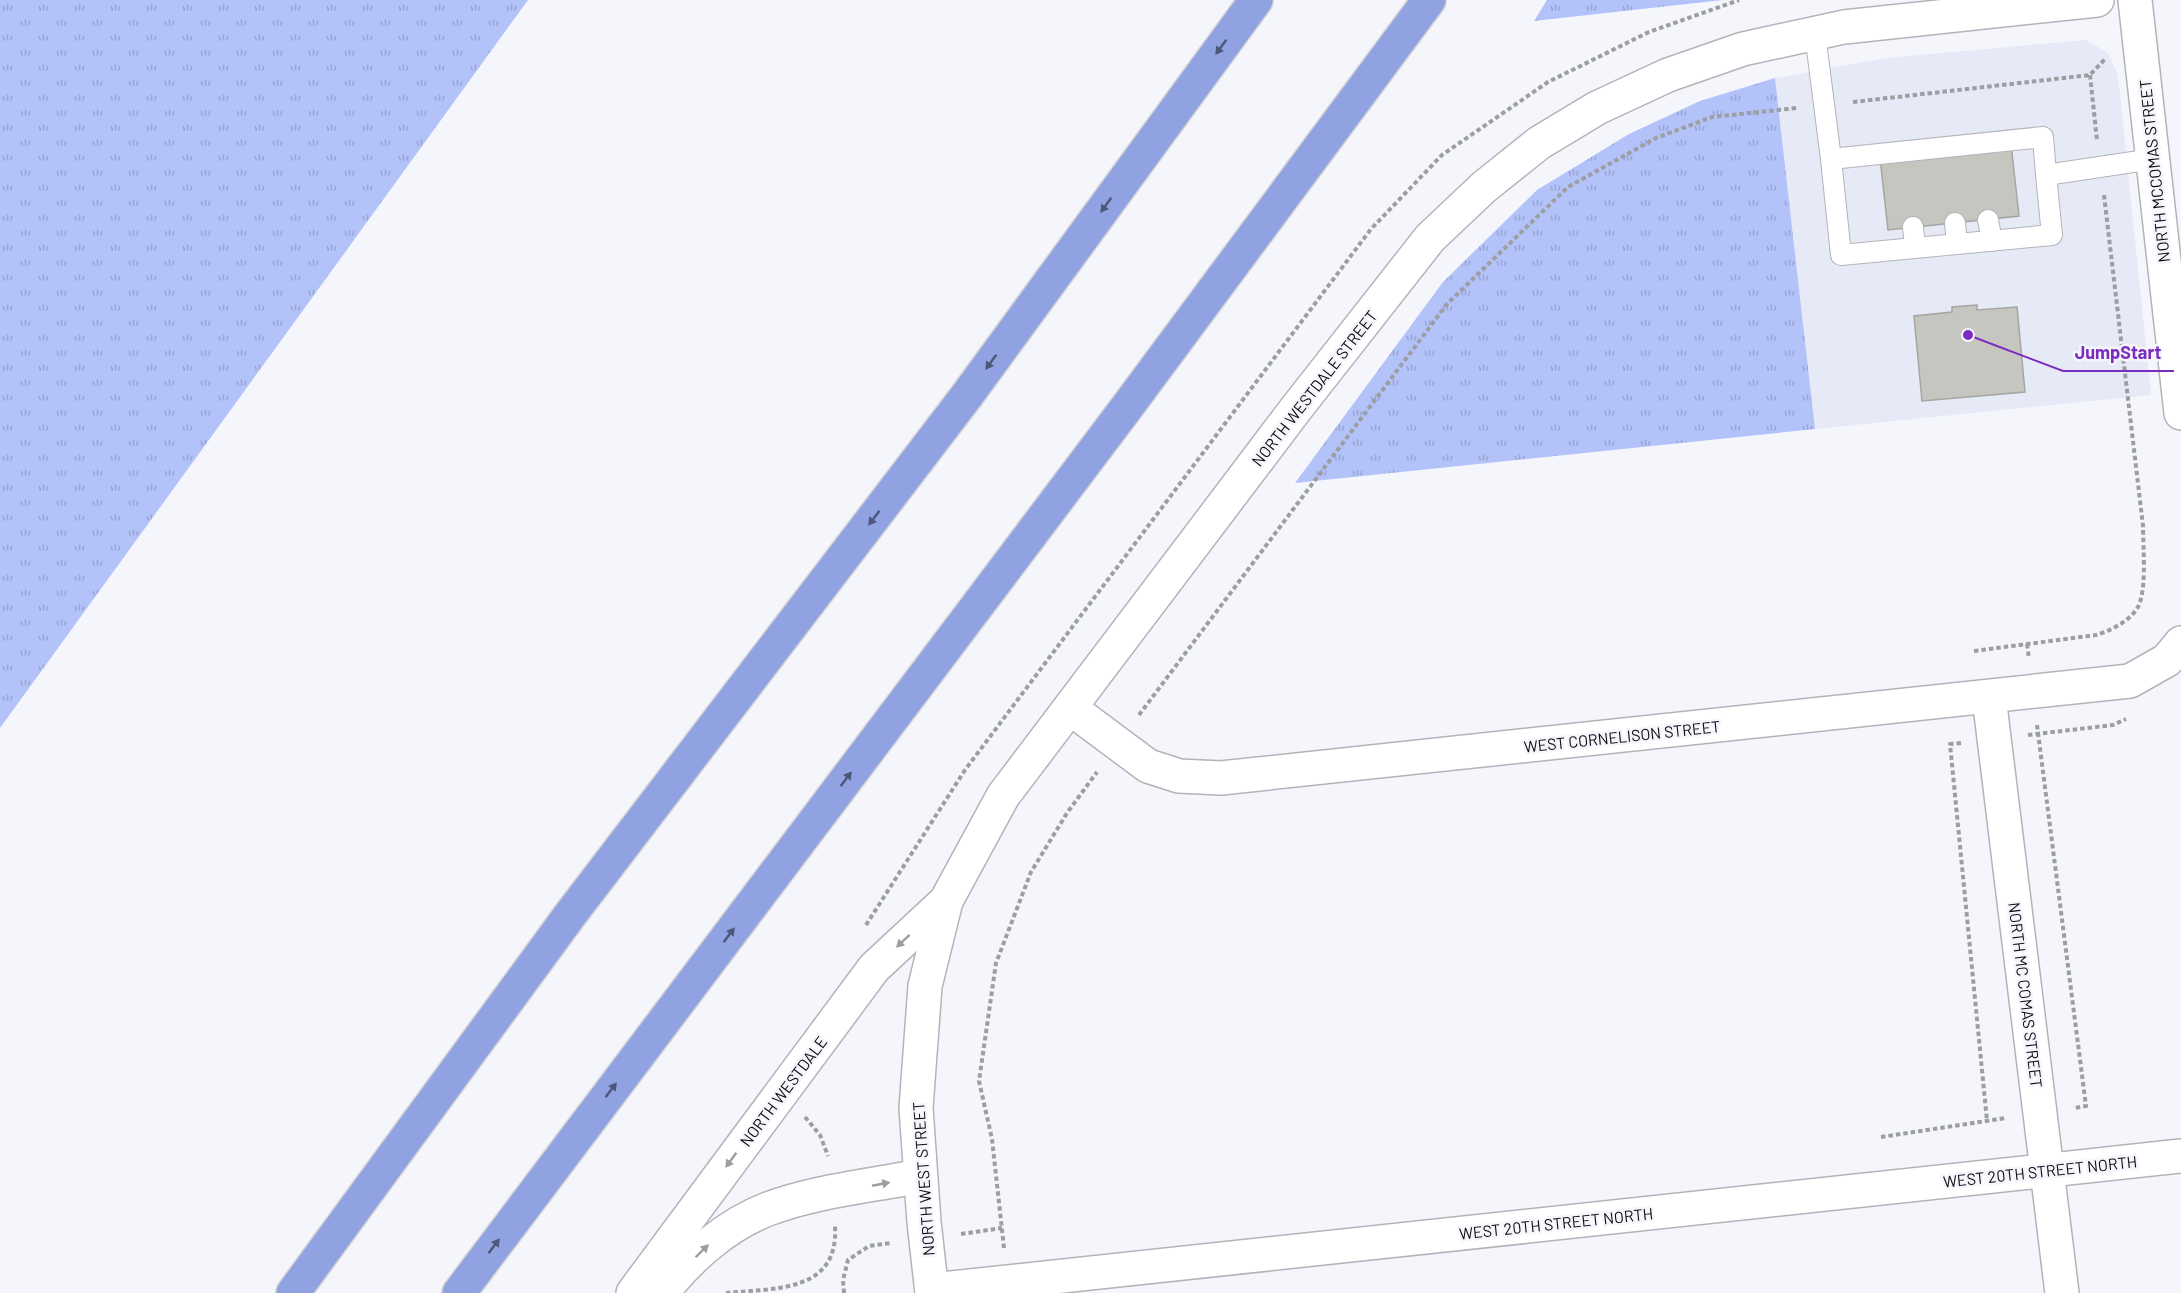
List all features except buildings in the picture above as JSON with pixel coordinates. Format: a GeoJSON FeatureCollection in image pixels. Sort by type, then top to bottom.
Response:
{"type":"FeatureCollection","features":[{"type":"Feature","properties":{"kind":"highway"},"geometry":{"type":"LineString","coordinates":[[293,1293],[570,915],[968,394],[1256,0]]}},
{"type":"Feature","properties":{"kind":"highway"},"geometry":{"type":"LineString","coordinates":[[459,1293],[1120,416],[1429,0]]}},
{"type":"Feature","properties":{"kind":"street","name":"NORTH WESTDALE STREET"},"geometry":{"type":"LineString","coordinates":[[1070,708],[1430,238],[1484,187],[1530,150],[1597,108],[1668,75],[1743,49],[1844,27],[2097,0]]}},
{"type":"Feature","properties":{"kind":"street","name":"NORTH MCCOMAS STREET"},"geometry":{"type":"LineString","coordinates":[[2135,0],[2181,413]]}},
{"type":"Feature","properties":{"kind":"street","name":"WEST CORNELISON STREET"},"geometry":{"type":"LineString","coordinates":[[1070,708],[1148,766],[1179,776],[1221,778],[2130,681],[2168,660],[2181,643]]}},
{"type":"Feature","properties":{"kind":"street","name":"NORTH MC COMAS STREET"},"geometry":{"type":"LineString","coordinates":[[1989,697],[2062,1293]]}},
{"type":"Feature","properties":{"kind":"street","name":"NORTH WEST STREET"},"geometry":{"type":"LineString","coordinates":[[932,1292],[920,1176],[916,1108],[925,986],[946,901],[1003,796],[1070,708]]}},
{"type":"Feature","properties":{"kind":"street","name":"NORTH WESTDALE"},"geometry":{"type":"LineString","coordinates":[[633,1293],[874,968],[946,901]]}},
{"type":"Feature","properties":{"kind":"street","name":"WEST 20TH STREET NORTH"},"geometry":{"type":"LineString","coordinates":[[932,1292],[1007,1282],[2181,1156]]}},
{"type":"Feature","properties":{"kind":"street"},"geometry":{"type":"LineString","coordinates":[[662,1293],[715,1238],[767,1209],[832,1193],[920,1176]]}},
{"type":"Feature","properties":{"kind":"lane"},"geometry":{"type":"LineString","coordinates":[[1815,34],[1841,255],[2052,235],[2043,137],[1831,159]]}},
{"type":"Feature","properties":{"kind":"lane"},"geometry":{"type":"LineString","coordinates":[[2046,175],[2153,159]]}},
{"type":"Feature","properties":{"kind":"lane"},"geometry":{"type":"LineString","coordinates":[[1988,219],[1992,242]]}},
{"type":"Feature","properties":{"kind":"lane"},"geometry":{"type":"LineString","coordinates":[[1955,223],[1957,244]]}},
{"type":"Feature","properties":{"kind":"lane"},"geometry":{"type":"LineString","coordinates":[[1913,227],[1915,247]]}},
{"type":"Feature","properties":{"kind":"path"},"geometry":{"type":"LineString","coordinates":[[1007,1282],[992,1139],[979,1081],[996,963],[1031,872],[1067,813],[1117,744],[1447,304],[1568,187],[1656,138],[1712,117],[2090,75],[2105,58],[2141,53]]}},
{"type":"Feature","properties":{"kind":"path"},"geometry":{"type":"LineString","coordinates":[[1974,651],[2096,635],[2113,630],[2138,607],[2144,575],[2143,526],[2090,75]]}},
{"type":"Feature","properties":{"kind":"path"},"geometry":{"type":"LineString","coordinates":[[844,1293],[843,1280],[848,1260],[869,1246]]}},
{"type":"Feature","properties":{"kind":"shaded area"},"geometry":{"type":"Polygon","coordinates":[[[2086,40],[2108,53],[2118,75],[2151,395],[1815,429],[1775,78],[1886,58],[2086,40]]]}},
{"type":"Feature","properties":{"kind":"green space"},"geometry":{"type":"Polygon","coordinates":[[[0,0],[528,0],[0,728],[0,0]]]}},
{"type":"Feature","properties":{"kind":"green space"},"geometry":{"type":"Polygon","coordinates":[[[1547,0],[1723,0],[1534,21],[1547,0]]]}},
{"type":"Feature","properties":{"kind":"green space"},"geometry":{"type":"Polygon","coordinates":[[[1775,78],[1815,429],[1295,483],[1443,282],[1537,190],[1629,134],[1700,101],[1775,78]]]}},
{"type":"Feature","properties":{"kind":"place","name":"JumpStart"},"geometry":{"type":"Point","coordinates":[1968,335]}}]}
